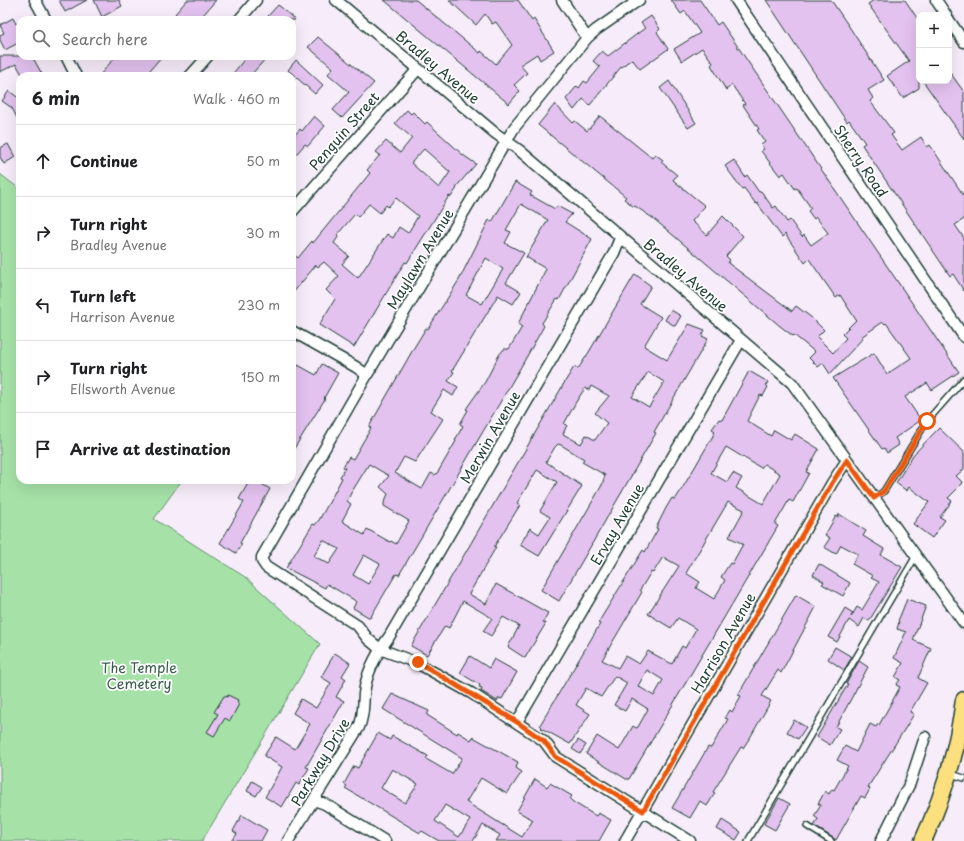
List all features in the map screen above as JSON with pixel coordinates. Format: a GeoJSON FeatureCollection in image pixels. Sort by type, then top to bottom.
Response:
{"type":"FeatureCollection","features":[{"type":"Feature","properties":{"kind":"main road"},"geometry":{"type":"LineString","coordinates":[[923,841],[948,773],[958,736],[964,700]]}},
{"type":"Feature","properties":{"kind":"street"},"geometry":{"type":"LineString","coordinates":[[35,0],[44,16]]}},
{"type":"Feature","properties":{"kind":"street"},"geometry":{"type":"LineString","coordinates":[[242,16],[256,0]]}},
{"type":"Feature","properties":{"kind":"street","name":"Bradley Avenue"},"geometry":{"type":"LineString","coordinates":[[336,0],[506,140],[792,383],[964,623]]}},
{"type":"Feature","properties":{"kind":"street"},"geometry":{"type":"LineString","coordinates":[[562,0],[587,38]]}},
{"type":"Feature","properties":{"kind":"street","name":"Maylawn Avenue"},"geometry":{"type":"LineString","coordinates":[[380,649],[368,640],[358,626],[266,567],[262,561],[262,557],[366,375],[514,128],[587,38],[639,0]]}},
{"type":"Feature","properties":{"kind":"street","name":"Sherry Road"},"geometry":{"type":"LineString","coordinates":[[736,0],[964,337]]}},
{"type":"Feature","properties":{"kind":"street"},"geometry":{"type":"LineString","coordinates":[[936,0],[944,12]]}},
{"type":"Feature","properties":{"kind":"street"},"geometry":{"type":"LineString","coordinates":[[952,24],[964,42]]}},
{"type":"Feature","properties":{"kind":"street"},"geometry":{"type":"LineString","coordinates":[[68,60],[74,72]]}},
{"type":"Feature","properties":{"kind":"street"},"geometry":{"type":"LineString","coordinates":[[194,72],[204,60]]}},
{"type":"Feature","properties":{"kind":"street","name":"Penguin Street"},"geometry":{"type":"LineString","coordinates":[[296,207],[418,69]]}},
{"type":"Feature","properties":{"kind":"street","name":"Merwin Avenue"},"geometry":{"type":"LineString","coordinates":[[380,649],[389,637],[610,260],[620,238]]}},
{"type":"Feature","properties":{"kind":"street"},"geometry":{"type":"LineString","coordinates":[[296,333],[356,367],[366,375]]}},
{"type":"Feature","properties":{"kind":"street","name":"Ervay Avenue"},"geometry":{"type":"LineString","coordinates":[[517,722],[741,340]]}},
{"type":"Feature","properties":{"kind":"street","name":"Harrison Avenue"},"geometry":{"type":"LineString","coordinates":[[625,841],[832,483],[847,460]]}},
{"type":"Feature","properties":{"kind":"street"},"geometry":{"type":"LineString","coordinates":[[380,649],[418,662],[517,722],[544,741],[556,757],[690,841]]}},
{"type":"Feature","properties":{"kind":"street","name":"Parkway Drive"},"geometry":{"type":"LineString","coordinates":[[288,841],[359,727],[363,713],[366,682],[380,649]]}},
{"type":"Feature","properties":{"kind":"street"},"geometry":{"type":"LineString","coordinates":[[881,841],[910,783],[925,737]]}},
{"type":"Feature","properties":{"kind":"street"},"geometry":{"type":"LineString","coordinates":[[314,800],[325,804],[385,841]]}},
{"type":"Feature","properties":{"kind":"lane"},"geometry":{"type":"LineString","coordinates":[[874,498],[884,491],[927,421],[964,379]]}},
{"type":"Feature","properties":{"kind":"lane"},"geometry":{"type":"LineString","coordinates":[[748,841],[916,556]]}},
{"type":"Feature","properties":{"kind":"lane"},"geometry":{"type":"LineString","coordinates":[[948,773],[964,778]]}},
{"type":"Feature","properties":{"kind":"lane"},"geometry":{"type":"LineString","coordinates":[[807,826],[831,841]]}},
{"type":"Feature","properties":{"kind":"green space","name":"The Temple Cemetery"},"geometry":{"type":"Polygon","coordinates":[[[0,174],[16,186],[16,484],[179,484],[154,519],[245,577],[320,644],[202,841],[0,841],[0,174]]]}},
{"type":"Feature","properties":{"kind":"building"},"geometry":{"type":"Polygon","coordinates":[[[59,0],[87,0],[65,12],[59,0]]]}},
{"type":"Feature","properties":{"kind":"building"},"geometry":{"type":"Polygon","coordinates":[[[94,0],[119,0],[122,6],[102,16],[94,0]]]}},
{"type":"Feature","properties":{"kind":"building"},"geometry":{"type":"Polygon","coordinates":[[[187,0],[216,0],[202,16],[178,16],[175,14],[187,0]]]}},
{"type":"Feature","properties":{"kind":"building"},"geometry":{"type":"Polygon","coordinates":[[[384,0],[416,0],[480,53],[481,51],[496,64],[512,45],[496,22],[492,24],[485,14],[476,25],[449,0],[518,0],[532,21],[534,19],[554,51],[540,60],[537,54],[520,65],[527,73],[514,85],[520,91],[509,104],[384,0]]]}},
{"type":"Feature","properties":{"kind":"building"},"geometry":{"type":"Polygon","coordinates":[[[671,0],[700,0],[717,25],[721,22],[959,372],[932,390],[927,383],[905,397],[921,420],[895,438],[899,445],[887,453],[884,448],[882,449],[833,378],[874,353],[887,374],[911,358],[886,323],[885,324],[883,322],[861,337],[863,338],[830,374],[823,363],[818,367],[809,358],[815,352],[780,326],[654,219],[624,199],[626,197],[538,125],[555,104],[573,123],[575,121],[587,131],[600,116],[652,158],[655,154],[663,160],[661,162],[677,175],[673,180],[705,206],[692,221],[707,235],[723,216],[743,236],[726,256],[730,260],[728,263],[792,311],[796,306],[812,318],[824,330],[817,337],[833,353],[846,338],[842,334],[856,320],[840,295],[836,298],[809,259],[805,263],[785,234],[782,237],[757,203],[756,204],[744,188],[742,189],[725,166],[734,160],[745,177],[747,175],[773,208],[776,206],[787,222],[790,220],[802,237],[804,235],[811,245],[828,233],[816,217],[814,219],[808,211],[811,208],[797,188],[795,189],[784,173],[780,176],[761,151],[764,149],[761,145],[765,142],[757,130],[759,129],[743,105],[745,104],[732,85],[726,90],[711,65],[713,63],[702,48],[682,61],[674,49],[700,33],[685,11],[681,14],[671,0]]]}},
{"type":"Feature","properties":{"kind":"building"},"geometry":{"type":"Polygon","coordinates":[[[766,0],[831,0],[884,80],[868,90],[873,98],[870,101],[894,133],[891,135],[902,150],[921,137],[927,147],[930,145],[964,196],[964,219],[955,225],[964,238],[964,291],[953,274],[950,276],[862,145],[865,143],[849,120],[847,122],[766,0]]]}},
{"type":"Feature","properties":{"kind":"building"},"geometry":{"type":"Polygon","coordinates":[[[874,0],[905,0],[916,16],[916,84],[919,84],[919,88],[903,98],[887,76],[909,61],[868,4],[874,0]]]}},
{"type":"Feature","properties":{"kind":"building"},"geometry":{"type":"Polygon","coordinates":[[[278,5],[291,16],[268,16],[278,5]]]}},
{"type":"Feature","properties":{"kind":"building"},"geometry":{"type":"Polygon","coordinates":[[[651,16],[660,29],[657,32],[668,49],[640,69],[632,59],[621,67],[590,105],[583,99],[574,110],[566,99],[577,86],[579,88],[584,81],[587,83],[600,67],[593,61],[602,51],[608,56],[645,28],[641,23],[651,16]]]}},
{"type":"Feature","properties":{"kind":"building"},"geometry":{"type":"Polygon","coordinates":[[[13,18],[16,24],[16,44],[5,50],[0,40],[0,35],[4,33],[0,25],[13,18]]]}},
{"type":"Feature","properties":{"kind":"building"},"geometry":{"type":"Polygon","coordinates":[[[318,37],[374,83],[342,118],[333,110],[349,92],[328,74],[333,68],[308,47],[318,37]]]}},
{"type":"Feature","properties":{"kind":"building"},"geometry":{"type":"Polygon","coordinates":[[[0,56],[16,56],[16,60],[34,60],[41,72],[21,72],[16,64],[0,72],[0,56]]]}},
{"type":"Feature","properties":{"kind":"building"},"geometry":{"type":"Polygon","coordinates":[[[113,60],[159,60],[148,72],[102,72],[113,60]]]}},
{"type":"Feature","properties":{"kind":"building"},"geometry":{"type":"Polygon","coordinates":[[[244,60],[264,60],[254,72],[234,72],[244,60]]]}},
{"type":"Feature","properties":{"kind":"building"},"geometry":{"type":"Polygon","coordinates":[[[296,60],[323,85],[315,94],[296,77],[296,72],[290,72],[288,70],[296,60]]]}},
{"type":"Feature","properties":{"kind":"building"},"geometry":{"type":"Polygon","coordinates":[[[952,75],[964,92],[964,139],[925,84],[952,84],[952,75]]]}},
{"type":"Feature","properties":{"kind":"building"},"geometry":{"type":"Polygon","coordinates":[[[669,81],[696,123],[688,128],[660,88],[669,81]]]}},
{"type":"Feature","properties":{"kind":"building"},"geometry":{"type":"Polygon","coordinates":[[[9,91],[16,96],[16,116],[12,108],[2,101],[9,91]]]}},
{"type":"Feature","properties":{"kind":"building"},"geometry":{"type":"Polygon","coordinates":[[[407,110],[411,114],[413,112],[425,124],[427,122],[463,155],[476,164],[456,187],[457,188],[451,197],[449,196],[407,263],[405,262],[354,347],[319,325],[335,299],[326,290],[339,276],[324,262],[318,267],[316,265],[296,289],[296,256],[298,258],[312,241],[313,243],[370,173],[367,170],[380,155],[376,152],[386,141],[400,153],[412,138],[395,123],[407,110]],[[424,149],[411,163],[439,188],[450,172],[424,149]],[[396,198],[388,207],[386,205],[380,213],[369,204],[358,217],[355,214],[337,235],[339,236],[334,243],[349,256],[342,264],[358,278],[387,234],[393,238],[399,227],[408,233],[418,216],[396,198]]]}},
{"type":"Feature","properties":{"kind":"building"},"geometry":{"type":"Polygon","coordinates":[[[314,116],[325,126],[308,146],[305,144],[296,154],[296,134],[300,129],[302,131],[314,116]]]}},
{"type":"Feature","properties":{"kind":"building"},"geometry":{"type":"Polygon","coordinates":[[[8,144],[15,157],[4,164],[0,157],[0,148],[8,144]]]}},
{"type":"Feature","properties":{"kind":"building"},"geometry":{"type":"Polygon","coordinates":[[[515,182],[532,192],[530,195],[555,209],[557,206],[572,214],[565,222],[592,239],[559,300],[557,299],[542,323],[544,326],[522,365],[399,575],[396,574],[370,618],[353,608],[356,602],[354,600],[327,584],[325,588],[286,568],[313,524],[315,525],[319,520],[342,478],[340,477],[345,468],[343,467],[349,457],[353,459],[371,428],[369,427],[415,346],[426,328],[428,329],[459,280],[489,220],[492,222],[515,182]],[[521,204],[506,230],[511,232],[505,243],[524,253],[506,283],[521,292],[513,304],[498,295],[452,371],[454,372],[448,381],[458,387],[453,396],[444,390],[431,411],[443,419],[415,462],[404,457],[395,473],[422,489],[431,473],[435,475],[438,472],[456,441],[455,440],[463,426],[460,424],[468,410],[466,409],[485,382],[499,355],[504,349],[509,349],[522,327],[518,324],[546,269],[526,257],[548,220],[521,204]],[[486,258],[466,295],[482,304],[503,269],[486,258]],[[369,464],[347,501],[351,504],[342,521],[364,535],[367,529],[396,544],[409,521],[384,506],[388,494],[380,487],[389,476],[369,464]],[[323,540],[314,556],[329,564],[339,549],[323,540]],[[364,555],[353,575],[368,584],[380,564],[364,555]]]}},
{"type":"Feature","properties":{"kind":"building"},"geometry":{"type":"Polygon","coordinates":[[[635,274],[651,286],[640,304],[661,317],[644,346],[667,360],[689,324],[705,330],[702,336],[708,339],[654,432],[656,433],[559,601],[541,590],[602,485],[605,475],[582,462],[584,459],[561,445],[558,444],[555,447],[546,462],[582,486],[539,556],[520,545],[530,528],[539,534],[550,517],[540,511],[557,482],[537,470],[517,503],[520,505],[494,547],[496,547],[469,594],[486,604],[496,584],[548,613],[543,622],[546,623],[525,658],[508,647],[519,626],[503,617],[491,636],[483,631],[492,618],[463,601],[449,628],[445,626],[427,655],[411,646],[566,380],[574,367],[578,369],[635,274]],[[648,372],[632,397],[649,407],[664,382],[648,372]],[[591,386],[589,390],[585,388],[564,424],[567,425],[563,434],[581,444],[586,435],[595,440],[607,423],[595,413],[609,396],[591,386]]]}},
{"type":"Feature","properties":{"kind":"building"},"geometry":{"type":"Polygon","coordinates":[[[671,310],[681,316],[675,326],[665,320],[671,310]]]}},
{"type":"Feature","properties":{"kind":"building"},"geometry":{"type":"Polygon","coordinates":[[[322,364],[338,373],[324,398],[325,399],[296,446],[296,369],[298,365],[316,375],[322,364]]]}},
{"type":"Feature","properties":{"kind":"building"},"geometry":{"type":"Polygon","coordinates":[[[749,371],[768,382],[766,385],[768,387],[763,396],[760,395],[747,421],[771,436],[774,430],[791,440],[795,434],[819,449],[806,472],[809,473],[793,502],[789,500],[775,524],[778,526],[764,550],[629,779],[626,779],[586,754],[597,736],[619,750],[633,726],[636,728],[638,727],[648,709],[632,699],[625,711],[614,705],[627,683],[615,676],[601,697],[586,688],[576,705],[590,714],[570,744],[541,728],[542,727],[540,725],[600,624],[598,623],[643,550],[645,552],[658,529],[656,528],[666,508],[672,498],[675,500],[713,436],[715,431],[712,429],[719,419],[722,420],[749,371]],[[726,447],[711,473],[727,482],[733,473],[742,478],[736,488],[763,504],[780,474],[764,464],[761,468],[726,447]],[[728,502],[686,573],[700,582],[696,588],[714,599],[725,580],[721,577],[730,563],[732,564],[743,544],[729,537],[744,510],[728,502]],[[663,557],[653,573],[651,572],[640,590],[642,592],[602,660],[618,668],[625,656],[639,664],[648,651],[672,664],[682,646],[685,648],[696,629],[678,618],[671,628],[648,614],[679,566],[663,557]],[[647,670],[638,686],[654,696],[663,680],[647,670]]]}},
{"type":"Feature","properties":{"kind":"building"},"geometry":{"type":"Polygon","coordinates":[[[939,428],[964,452],[964,469],[956,476],[963,483],[948,498],[952,501],[940,517],[945,520],[932,538],[913,524],[929,502],[909,487],[907,491],[896,483],[913,455],[939,428]]]}},
{"type":"Feature","properties":{"kind":"building"},"geometry":{"type":"Polygon","coordinates":[[[248,484],[262,484],[270,489],[236,553],[220,543],[244,502],[239,499],[248,484]]]}},
{"type":"Feature","properties":{"kind":"building"},"geometry":{"type":"Polygon","coordinates":[[[839,514],[866,531],[863,536],[884,549],[881,555],[902,567],[869,621],[864,618],[859,627],[849,620],[837,642],[828,637],[845,608],[853,613],[851,617],[857,607],[862,610],[879,582],[871,578],[873,576],[852,564],[858,554],[841,545],[836,554],[824,547],[830,538],[825,535],[836,516],[838,517],[839,514]]]}},
{"type":"Feature","properties":{"kind":"building"},"geometry":{"type":"Polygon","coordinates":[[[819,564],[850,583],[843,596],[822,584],[824,582],[813,575],[819,564]]]}},
{"type":"Feature","properties":{"kind":"building"},"geometry":{"type":"Polygon","coordinates":[[[796,595],[816,607],[781,673],[778,670],[762,696],[771,701],[751,736],[743,748],[741,747],[713,792],[715,793],[707,806],[700,801],[690,818],[672,808],[708,747],[711,748],[728,719],[725,718],[730,710],[732,712],[741,696],[738,695],[796,595]]]}},
{"type":"Feature","properties":{"kind":"building"},"geometry":{"type":"Polygon","coordinates":[[[907,599],[926,606],[913,640],[931,648],[918,678],[927,683],[910,712],[914,714],[868,787],[870,789],[865,798],[861,796],[836,840],[814,826],[818,819],[814,816],[821,805],[818,804],[825,791],[829,794],[832,789],[834,790],[848,766],[837,760],[845,746],[856,752],[870,724],[876,727],[878,724],[879,725],[900,687],[896,685],[900,680],[895,677],[903,663],[894,658],[906,632],[897,629],[898,621],[907,599]]]}},
{"type":"Feature","properties":{"kind":"building"},"geometry":{"type":"Polygon","coordinates":[[[835,647],[852,657],[844,670],[828,659],[835,647]]]}},
{"type":"Feature","properties":{"kind":"building"},"geometry":{"type":"Polygon","coordinates":[[[335,653],[350,663],[342,676],[346,679],[336,697],[344,701],[306,767],[309,768],[299,785],[296,783],[282,807],[265,797],[282,767],[264,756],[276,737],[295,749],[310,724],[293,713],[301,699],[316,708],[331,683],[321,677],[335,653]]]}},
{"type":"Feature","properties":{"kind":"building"},"geometry":{"type":"Polygon","coordinates":[[[470,656],[489,668],[494,659],[517,672],[502,699],[499,698],[497,701],[481,691],[482,688],[479,687],[480,685],[460,673],[470,656]]]}},
{"type":"Feature","properties":{"kind":"building"},"geometry":{"type":"Polygon","coordinates":[[[859,661],[868,667],[836,727],[840,729],[830,745],[817,737],[848,684],[846,684],[859,661]]]}},
{"type":"Feature","properties":{"kind":"building"},"geometry":{"type":"Polygon","coordinates":[[[392,694],[429,711],[427,715],[457,734],[458,732],[471,740],[473,737],[518,762],[516,768],[522,772],[507,794],[481,778],[466,802],[522,837],[533,820],[517,811],[535,779],[547,787],[550,783],[572,796],[570,799],[573,802],[596,816],[598,813],[611,820],[599,841],[496,841],[500,835],[483,825],[473,841],[439,841],[422,831],[420,833],[345,788],[347,786],[344,784],[354,766],[358,768],[378,733],[390,740],[392,736],[428,756],[426,759],[452,774],[462,758],[383,709],[392,694]],[[392,769],[381,788],[405,803],[418,784],[392,769]],[[445,805],[435,821],[459,837],[470,820],[445,805]]]}},
{"type":"Feature","properties":{"kind":"building"},"geometry":{"type":"Polygon","coordinates":[[[228,695],[238,700],[237,703],[239,704],[230,721],[225,718],[214,736],[207,732],[218,714],[214,712],[224,696],[227,697],[228,695]]]}},
{"type":"Feature","properties":{"kind":"building"},"geometry":{"type":"Polygon","coordinates":[[[794,720],[806,727],[798,739],[787,732],[794,720]]]}},
{"type":"Feature","properties":{"kind":"building"},"geometry":{"type":"Polygon","coordinates":[[[578,740],[586,745],[580,754],[572,749],[578,740]]]}},
{"type":"Feature","properties":{"kind":"building"},"geometry":{"type":"Polygon","coordinates":[[[252,781],[262,787],[256,796],[247,791],[252,781]]]}},
{"type":"Feature","properties":{"kind":"building"},"geometry":{"type":"Polygon","coordinates":[[[779,798],[790,804],[775,830],[764,824],[779,798]]]}},
{"type":"Feature","properties":{"kind":"building"},"geometry":{"type":"Polygon","coordinates":[[[242,815],[267,830],[261,841],[232,841],[237,834],[233,831],[242,815]]]}},
{"type":"Feature","properties":{"kind":"building"},"geometry":{"type":"Polygon","coordinates":[[[722,820],[741,832],[736,840],[717,829],[722,820]]]}},
{"type":"Feature","properties":{"kind":"route"},"geometry":{"type":"LineString","coordinates":[[418,662],[517,722],[544,741],[556,757],[643,811],[832,483],[847,460],[874,498],[884,491],[927,421]]}}]}
